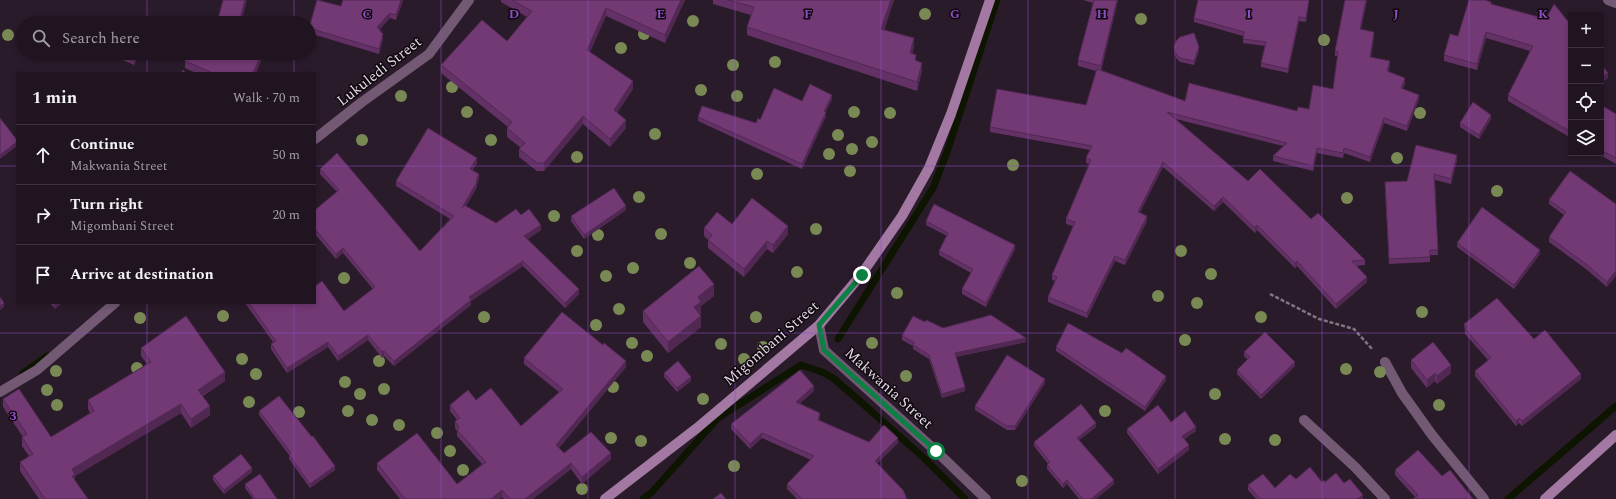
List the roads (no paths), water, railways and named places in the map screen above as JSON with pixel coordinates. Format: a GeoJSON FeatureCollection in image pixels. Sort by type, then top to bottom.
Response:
{"type":"FeatureCollection","features":[{"type":"Feature","properties":{"kind":"main road","name":"Migombani Street"},"geometry":{"type":"LineString","coordinates":[[606,499],[697,428],[819,325],[862,275],[902,216],[929,168],[952,114],[990,0]]}},
{"type":"Feature","properties":{"kind":"main road"},"geometry":{"type":"LineString","coordinates":[[1545,499],[1616,435]]}},
{"type":"Feature","properties":{"kind":"street","name":"Lukuledi Street"},"geometry":{"type":"LineString","coordinates":[[316,138],[362,102],[429,54],[469,0]]}},
{"type":"Feature","properties":{"kind":"street"},"geometry":{"type":"LineString","coordinates":[[1608,0],[1616,3]]}},
{"type":"Feature","properties":{"kind":"street"},"geometry":{"type":"LineString","coordinates":[[0,392],[37,370],[114,304]]}},
{"type":"Feature","properties":{"kind":"street","name":"Makwania Street"},"geometry":{"type":"LineString","coordinates":[[819,325],[824,350],[936,451],[986,499]]}},
{"type":"Feature","properties":{"kind":"street"},"geometry":{"type":"LineString","coordinates":[[1385,362],[1402,393],[1432,435],[1484,499]]}},
{"type":"Feature","properties":{"kind":"street"},"geometry":{"type":"LineString","coordinates":[[1304,420],[1355,467],[1385,499]]}},
{"type":"Feature","properties":{"kind":"waterway"},"geometry":{"type":"LineString","coordinates":[[838,339],[933,188],[947,152],[997,0]]}},
{"type":"Feature","properties":{"kind":"waterway"},"geometry":{"type":"LineString","coordinates":[[23,373],[47,356]]}},
{"type":"Feature","properties":{"kind":"waterway"},"geometry":{"type":"LineString","coordinates":[[643,499],[652,492],[718,418],[801,365],[822,372],[833,378],[924,458],[965,499]]}},
{"type":"Feature","properties":{"kind":"waterway"},"geometry":{"type":"LineString","coordinates":[[1508,499],[1616,406]]}}]}
